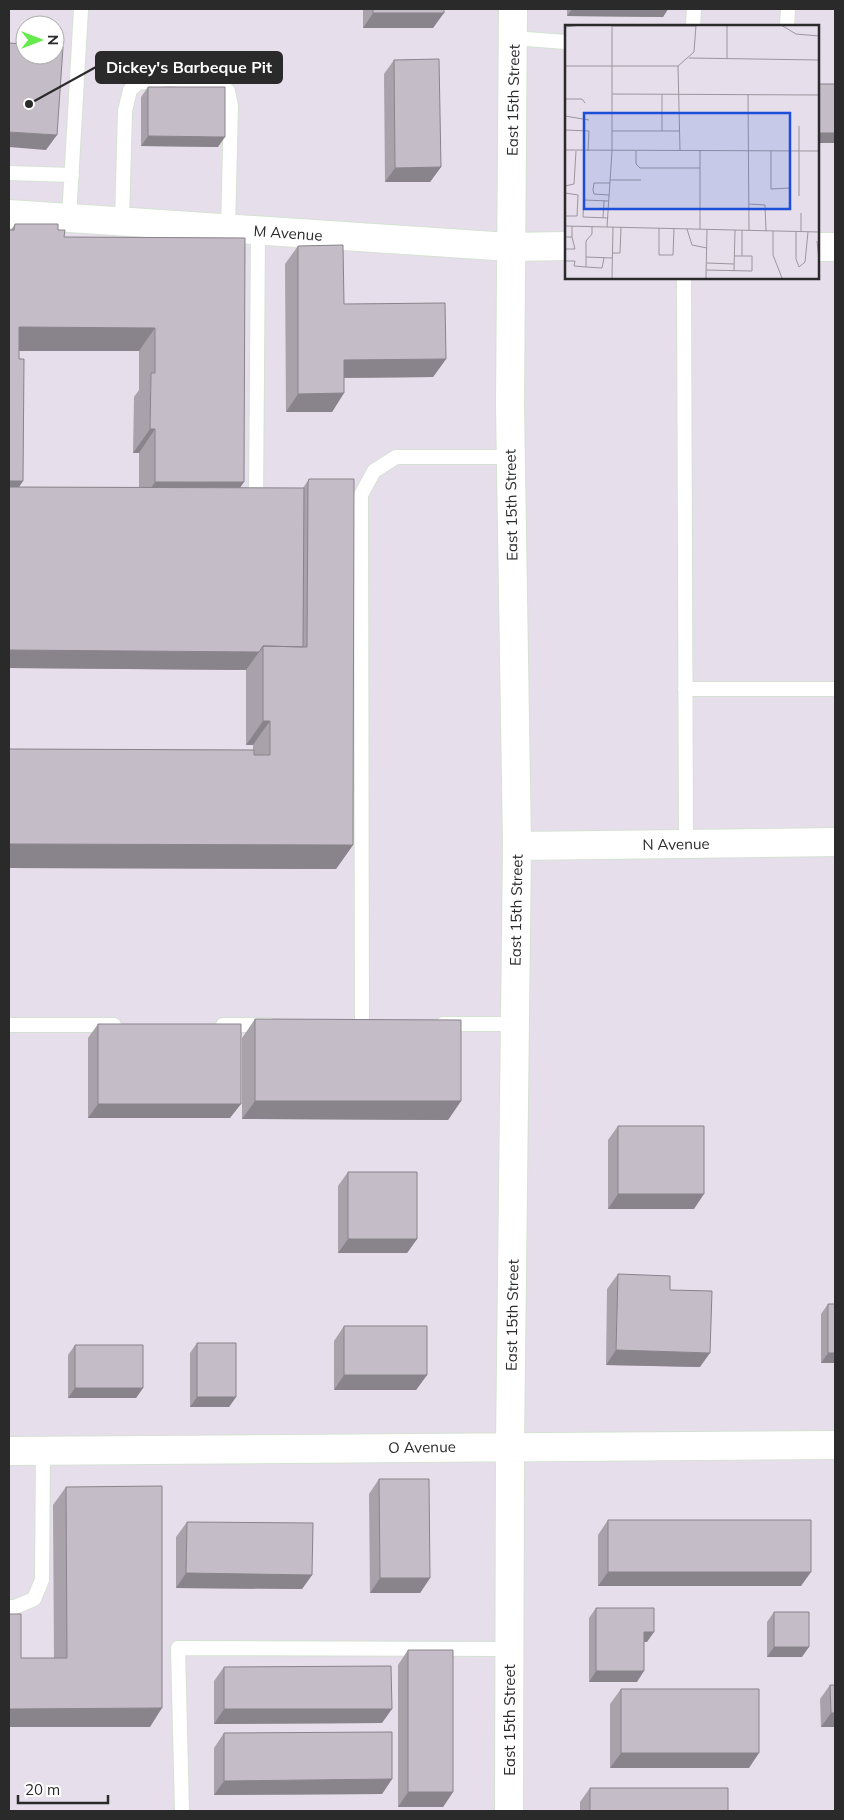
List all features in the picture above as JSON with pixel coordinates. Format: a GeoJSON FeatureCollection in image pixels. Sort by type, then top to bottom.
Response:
{"type":"FeatureCollection","features":[{"type":"Feature","properties":{"kind":"street","name":"East 15th Street"},"geometry":{"type":"LineString","coordinates":[[509,1811],[510,1446],[517,846],[511,458],[513,9]]}},
{"type":"Feature","properties":{"kind":"street","name":"M Avenue"},"geometry":{"type":"LineString","coordinates":[[9,214],[511,247],[565,246]]}},
{"type":"Feature","properties":{"kind":"street"},"geometry":{"type":"LineString","coordinates":[[819,247],[835,247]]}},
{"type":"Feature","properties":{"kind":"street","name":"N Avenue"},"geometry":{"type":"LineString","coordinates":[[517,846],[835,842]]}},
{"type":"Feature","properties":{"kind":"street","name":"O Avenue"},"geometry":{"type":"LineString","coordinates":[[9,1451],[835,1445]]}},
{"type":"Feature","properties":{"kind":"lane"},"geometry":{"type":"LineString","coordinates":[[69,218],[81,9]]}},
{"type":"Feature","properties":{"kind":"lane"},"geometry":{"type":"LineString","coordinates":[[693,25],[694,9]]}},
{"type":"Feature","properties":{"kind":"lane"},"geometry":{"type":"LineString","coordinates":[[788,9],[788,25]]}},
{"type":"Feature","properties":{"kind":"lane"},"geometry":{"type":"LineString","coordinates":[[513,38],[565,42]]}},
{"type":"Feature","properties":{"kind":"lane"},"geometry":{"type":"LineString","coordinates":[[122,222],[125,111],[130,90],[138,83],[168,79],[218,83],[228,91],[232,106],[228,228]]}},
{"type":"Feature","properties":{"kind":"lane"},"geometry":{"type":"LineString","coordinates":[[9,173],[72,176]]}},
{"type":"Feature","properties":{"kind":"lane"},"geometry":{"type":"LineString","coordinates":[[256,506],[258,231]]}},
{"type":"Feature","properties":{"kind":"lane"},"geometry":{"type":"LineString","coordinates":[[684,279],[686,844]]}},
{"type":"Feature","properties":{"kind":"lane"},"geometry":{"type":"LineString","coordinates":[[362,1025],[361,495],[374,471],[396,458],[511,458]]}},
{"type":"Feature","properties":{"kind":"lane"},"geometry":{"type":"LineString","coordinates":[[685,689],[835,689]]}},
{"type":"Feature","properties":{"kind":"lane"},"geometry":{"type":"LineString","coordinates":[[429,1024],[515,1024]]}},
{"type":"Feature","properties":{"kind":"lane"},"geometry":{"type":"LineString","coordinates":[[9,1025],[127,1025]]}},
{"type":"Feature","properties":{"kind":"lane"},"geometry":{"type":"LineString","coordinates":[[205,1025],[284,1025]]}},
{"type":"Feature","properties":{"kind":"lane"},"geometry":{"type":"LineString","coordinates":[[9,1607],[15,1607],[34,1599],[42,1580],[43,1451]]}},
{"type":"Feature","properties":{"kind":"lane"},"geometry":{"type":"LineString","coordinates":[[182,1811],[178,1648],[509,1649]]}},
{"type":"Feature","properties":{"kind":"building"},"geometry":{"type":"Polygon","coordinates":[[[373,9],[444,9],[444,13],[373,13],[373,9]]]}},
{"type":"Feature","properties":{"kind":"building"},"geometry":{"type":"Polygon","coordinates":[[[9,43],[15,43],[15,65],[62,65],[57,135],[9,132],[9,43]]]}},
{"type":"Feature","properties":{"kind":"building"},"geometry":{"type":"Polygon","coordinates":[[[439,59],[441,167],[395,168],[394,60],[439,59]]]}},
{"type":"Feature","properties":{"kind":"building"},"geometry":{"type":"Polygon","coordinates":[[[819,84],[835,84],[835,133],[819,133],[819,84]]]}},
{"type":"Feature","properties":{"kind":"building"},"geometry":{"type":"Polygon","coordinates":[[[148,87],[225,87],[225,137],[148,136],[148,87]]]}},
{"type":"Feature","properties":{"kind":"building"},"geometry":{"type":"Polygon","coordinates":[[[15,224],[58,224],[58,230],[65,230],[64,237],[245,238],[244,482],[155,482],[155,429],[150,429],[151,373],[155,373],[155,328],[19,327],[19,359],[24,359],[23,481],[9,481],[9,230],[14,230],[15,224]]]}},
{"type":"Feature","properties":{"kind":"building"},"geometry":{"type":"Polygon","coordinates":[[[343,245],[344,304],[445,303],[446,359],[344,360],[344,393],[298,394],[298,246],[343,245]]]}},
{"type":"Feature","properties":{"kind":"building"},"geometry":{"type":"Polygon","coordinates":[[[309,479],[354,479],[353,845],[9,844],[9,749],[254,750],[254,755],[270,755],[270,721],[263,721],[263,646],[307,647],[309,479]]]}},
{"type":"Feature","properties":{"kind":"building"},"geometry":{"type":"Polygon","coordinates":[[[9,487],[304,488],[303,647],[263,646],[259,652],[9,650],[9,487]]]}},
{"type":"Feature","properties":{"kind":"building"},"geometry":{"type":"Polygon","coordinates":[[[255,1019],[461,1020],[461,1101],[255,1101],[255,1019]]]}},
{"type":"Feature","properties":{"kind":"building"},"geometry":{"type":"Polygon","coordinates":[[[98,1024],[241,1024],[241,1104],[98,1104],[98,1024]]]}},
{"type":"Feature","properties":{"kind":"building"},"geometry":{"type":"Polygon","coordinates":[[[618,1126],[704,1126],[704,1194],[618,1194],[618,1126]]]}},
{"type":"Feature","properties":{"kind":"building"},"geometry":{"type":"Polygon","coordinates":[[[348,1172],[417,1172],[417,1239],[348,1239],[348,1172]]]}},
{"type":"Feature","properties":{"kind":"building"},"geometry":{"type":"Polygon","coordinates":[[[618,1274],[670,1276],[670,1290],[712,1291],[710,1353],[616,1350],[618,1274]]]}},
{"type":"Feature","properties":{"kind":"building"},"geometry":{"type":"Polygon","coordinates":[[[828,1304],[835,1304],[835,1353],[828,1353],[828,1304]]]}},
{"type":"Feature","properties":{"kind":"building"},"geometry":{"type":"Polygon","coordinates":[[[344,1326],[427,1326],[427,1375],[344,1375],[344,1326]]]}},
{"type":"Feature","properties":{"kind":"building"},"geometry":{"type":"Polygon","coordinates":[[[197,1343],[236,1343],[236,1397],[197,1397],[197,1343]]]}},
{"type":"Feature","properties":{"kind":"building"},"geometry":{"type":"Polygon","coordinates":[[[75,1345],[143,1345],[143,1388],[75,1388],[75,1345]]]}},
{"type":"Feature","properties":{"kind":"building"},"geometry":{"type":"Polygon","coordinates":[[[379,1479],[429,1479],[430,1578],[380,1578],[379,1479]]]}},
{"type":"Feature","properties":{"kind":"building"},"geometry":{"type":"Polygon","coordinates":[[[162,1486],[162,1708],[9,1709],[9,1614],[21,1614],[21,1658],[67,1658],[66,1487],[162,1486]]]}},
{"type":"Feature","properties":{"kind":"building"},"geometry":{"type":"Polygon","coordinates":[[[608,1520],[811,1520],[811,1572],[608,1572],[608,1520]]]}},
{"type":"Feature","properties":{"kind":"building"},"geometry":{"type":"Polygon","coordinates":[[[187,1522],[313,1523],[312,1575],[186,1573],[187,1522]]]}},
{"type":"Feature","properties":{"kind":"building"},"geometry":{"type":"Polygon","coordinates":[[[596,1608],[654,1608],[654,1632],[644,1632],[644,1671],[596,1671],[596,1608]]]}},
{"type":"Feature","properties":{"kind":"building"},"geometry":{"type":"Polygon","coordinates":[[[774,1612],[809,1612],[809,1647],[774,1647],[774,1612]]]}},
{"type":"Feature","properties":{"kind":"building"},"geometry":{"type":"Polygon","coordinates":[[[408,1650],[453,1650],[453,1792],[408,1792],[408,1650]]]}},
{"type":"Feature","properties":{"kind":"building"},"geometry":{"type":"Polygon","coordinates":[[[391,1666],[392,1709],[224,1709],[224,1667],[391,1666]]]}},
{"type":"Feature","properties":{"kind":"building"},"geometry":{"type":"Polygon","coordinates":[[[830,1685],[835,1685],[835,1713],[831,1713],[830,1685]]]}},
{"type":"Feature","properties":{"kind":"building"},"geometry":{"type":"Polygon","coordinates":[[[621,1689],[759,1689],[759,1753],[621,1753],[621,1689]]]}},
{"type":"Feature","properties":{"kind":"building"},"geometry":{"type":"Polygon","coordinates":[[[392,1732],[392,1779],[224,1781],[224,1733],[392,1732]]]}},
{"type":"Feature","properties":{"kind":"building"},"geometry":{"type":"Polygon","coordinates":[[[590,1788],[728,1788],[728,1811],[590,1811],[590,1788]]]}},
{"type":"Feature","properties":{"kind":"place","name":"Dickey's Barbeque Pit"},"geometry":{"type":"Point","coordinates":[29,104]}}]}
